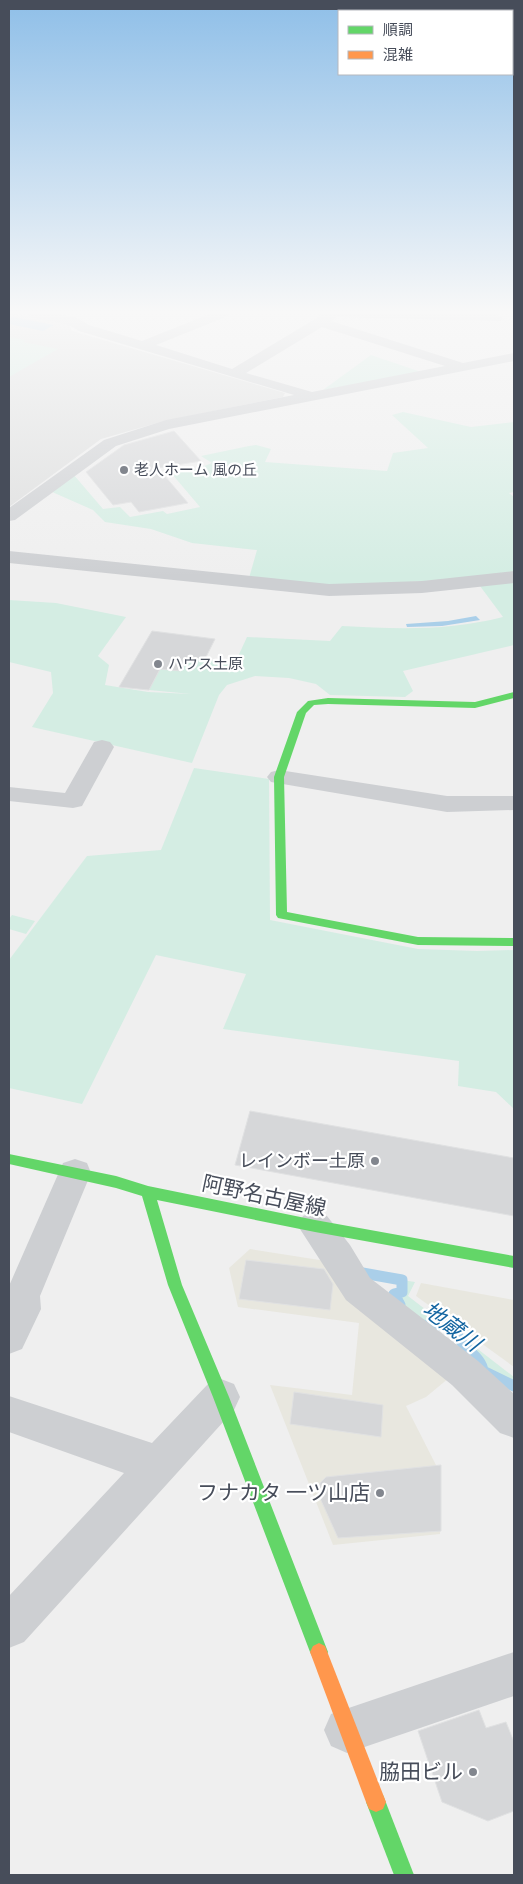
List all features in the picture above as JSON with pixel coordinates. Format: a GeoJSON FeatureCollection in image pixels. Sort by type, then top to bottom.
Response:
{"type":"FeatureCollection","features":[{"type":"Feature","properties":{"kind":"street"},"geometry":{"type":"LineString","coordinates":[[9,516],[110,443],[166,425],[283,401]]}},
{"type":"Feature","properties":{"kind":"street"},"geometry":{"type":"LineString","coordinates":[[9,557],[329,590],[380,590],[514,577]]}},
{"type":"Feature","properties":{"kind":"street"},"geometry":{"type":"LineString","coordinates":[[514,695],[475,705],[328,701],[311,703],[302,712],[279,777],[282,915],[418,941],[514,942]]}},
{"type":"Feature","properties":{"kind":"street"},"geometry":{"type":"LineString","coordinates":[[9,794],[74,801],[102,747]]}},
{"type":"Feature","properties":{"kind":"street"},"geometry":{"type":"LineString","coordinates":[[279,777],[447,804],[514,803]]}},
{"type":"Feature","properties":{"kind":"street","name":"阿野名古屋線"},"geometry":{"type":"LineString","coordinates":[[9,1159],[75,1173],[148,1192],[315,1226],[514,1262]]}},
{"type":"Feature","properties":{"kind":"street"},"geometry":{"type":"LineString","coordinates":[[9,1338],[22,1309],[22,1296],[75,1173]]}},
{"type":"Feature","properties":{"kind":"street"},"geometry":{"type":"LineString","coordinates":[[148,1192],[175,1285],[221,1397],[404,1875]]}},
{"type":"Feature","properties":{"kind":"street"},"geometry":{"type":"LineString","coordinates":[[315,1226],[338,1256],[358,1289],[465,1373],[514,1420]]}},
{"type":"Feature","properties":{"kind":"street"},"geometry":{"type":"LineString","coordinates":[[9,1627],[221,1397]]}},
{"type":"Feature","properties":{"kind":"street"},"geometry":{"type":"LineString","coordinates":[[9,1414],[158,1464]]}},
{"type":"Feature","properties":{"kind":"street"},"geometry":{"type":"LineString","coordinates":[[347,1730],[514,1674]]}},
{"type":"Feature","properties":{"kind":"shaded area"},"geometry":{"type":"Polygon","coordinates":[[[9,401],[264,401],[164,421],[101,439],[9,507],[9,401]]]}},
{"type":"Feature","properties":{"kind":"shaded area"},"geometry":{"type":"Polygon","coordinates":[[[250,1249],[326,1261],[455,1373],[426,1397],[406,1406],[439,1471],[440,1534],[333,1545],[270,1385],[352,1395],[359,1323],[238,1307],[229,1268],[250,1249]]]}},
{"type":"Feature","properties":{"kind":"shaded area"},"geometry":{"type":"Polygon","coordinates":[[[421,1283],[514,1300],[514,1367],[416,1296],[421,1283]]]}},
{"type":"Feature","properties":{"kind":"green space"},"geometry":{"type":"Polygon","coordinates":[[[403,412],[471,427],[514,422],[514,492],[509,493],[514,497],[514,573],[473,578],[328,587],[249,578],[257,550],[192,543],[151,529],[105,522],[93,510],[50,491],[73,474],[103,509],[120,507],[130,517],[163,511],[167,514],[200,507],[172,474],[197,469],[212,463],[201,456],[256,445],[271,449],[265,462],[387,471],[393,453],[428,448],[392,415],[403,412]]]}},
{"type":"Feature","properties":{"kind":"green space"},"geometry":{"type":"Polygon","coordinates":[[[514,581],[514,645],[403,671],[413,691],[405,697],[330,695],[316,684],[289,678],[255,676],[227,685],[219,695],[192,763],[32,727],[53,693],[51,672],[9,662],[9,600],[56,603],[126,617],[98,656],[109,665],[105,685],[148,692],[191,694],[149,690],[160,669],[181,671],[188,658],[235,663],[247,637],[330,641],[342,626],[383,628],[443,627],[483,622],[503,617],[480,586],[514,581]]]}},
{"type":"Feature","properties":{"kind":"green space"},"geometry":{"type":"Polygon","coordinates":[[[194,768],[269,779],[270,920],[418,949],[514,950],[514,1109],[496,1092],[458,1086],[459,1061],[223,1029],[246,974],[156,955],[82,1104],[9,1088],[9,960],[87,856],[161,850],[194,768]]]}},
{"type":"Feature","properties":{"kind":"green space"},"geometry":{"type":"Polygon","coordinates":[[[12,915],[35,921],[26,934],[9,929],[9,919],[12,915]]]}},
{"type":"Feature","properties":{"kind":"green space"},"geometry":{"type":"Polygon","coordinates":[[[402,1280],[415,1282],[408,1296],[443,1323],[430,1328],[393,1296],[402,1292],[402,1280]]]}},
{"type":"Feature","properties":{"kind":"green space"},"geometry":{"type":"Polygon","coordinates":[[[457,1333],[514,1377],[514,1386],[483,1371],[478,1361],[459,1339],[457,1333]]]}},
{"type":"Feature","properties":{"kind":"water"},"geometry":{"type":"Polygon","coordinates":[[[476,616],[480,620],[442,626],[407,627],[406,624],[448,621],[476,616]]]}},
{"type":"Feature","properties":{"kind":"building","name":"老人ホーム 風の丘"},"geometry":{"type":"Polygon","coordinates":[[[174,431],[201,461],[158,468],[188,503],[139,512],[131,502],[113,505],[86,472],[124,445],[174,431]]]}},
{"type":"Feature","properties":{"kind":"building","name":"ハウス土原"},"geometry":{"type":"Polygon","coordinates":[[[152,631],[215,639],[205,659],[188,658],[181,671],[160,669],[149,690],[119,687],[152,631]]]}},
{"type":"Feature","properties":{"kind":"building","name":"レインボー土原"},"geometry":{"type":"Polygon","coordinates":[[[250,1111],[514,1158],[514,1216],[235,1165],[250,1111]]]}},
{"type":"Feature","properties":{"kind":"building"},"geometry":{"type":"Polygon","coordinates":[[[246,1260],[324,1269],[333,1284],[330,1310],[239,1299],[246,1260]]]}},
{"type":"Feature","properties":{"kind":"building"},"geometry":{"type":"Polygon","coordinates":[[[294,1392],[383,1405],[381,1437],[290,1424],[294,1392]]]}},
{"type":"Feature","properties":{"kind":"building","name":"フナカタ 一ツ山店"},"geometry":{"type":"Polygon","coordinates":[[[441,1465],[441,1531],[338,1538],[319,1496],[320,1483],[326,1477],[441,1465]]]}},
{"type":"Feature","properties":{"kind":"building","name":"脇田ビル"},"geometry":{"type":"Polygon","coordinates":[[[479,1710],[486,1728],[506,1722],[514,1742],[514,1811],[488,1821],[442,1802],[418,1731],[479,1710]]]}},
{"type":"Feature","properties":{"kind":"waterway"},"geometry":{"type":"LineString","coordinates":[[357,1272],[402,1280],[402,1292],[394,1294],[400,1305]]}},
{"type":"Feature","properties":{"kind":"waterway","name":"地蔵川"},"geometry":{"type":"LineString","coordinates":[[423,1325],[430,1328],[443,1323],[457,1333],[462,1343],[479,1361],[483,1371],[514,1386]]}},
{"type":"Feature","properties":{"kind":"traffic: fast"},"geometry":{"type":"LineString","coordinates":[[514,695],[475,705],[328,701],[311,703],[302,712],[279,777],[282,915],[418,941],[514,942]]}},
{"type":"Feature","properties":{"kind":"traffic: fast"},"geometry":{"type":"LineString","coordinates":[[9,1159],[116,1182],[148,1192],[315,1226],[514,1262]]}},
{"type":"Feature","properties":{"kind":"traffic: fast"},"geometry":{"type":"LineString","coordinates":[[148,1192],[175,1285],[221,1397],[319,1652]]}},
{"type":"Feature","properties":{"kind":"traffic: fast"},"geometry":{"type":"LineString","coordinates":[[376,1802],[404,1875]]}},
{"type":"Feature","properties":{"kind":"traffic: slow"},"geometry":{"type":"LineString","coordinates":[[319,1652],[376,1802]]}},
{"type":"Feature","properties":{"kind":"place","name":"老人ホーム 風の丘"},"geometry":{"type":"Point","coordinates":[124,470]}},
{"type":"Feature","properties":{"kind":"place","name":"ハウス土原"},"geometry":{"type":"Point","coordinates":[158,664]}},
{"type":"Feature","properties":{"kind":"place","name":"レインボー土原"},"geometry":{"type":"Point","coordinates":[375,1161]}},
{"type":"Feature","properties":{"kind":"place","name":"フナカタ 一ツ山店"},"geometry":{"type":"Point","coordinates":[380,1493]}},
{"type":"Feature","properties":{"kind":"place","name":"脇田ビル"},"geometry":{"type":"Point","coordinates":[473,1772]}}]}
